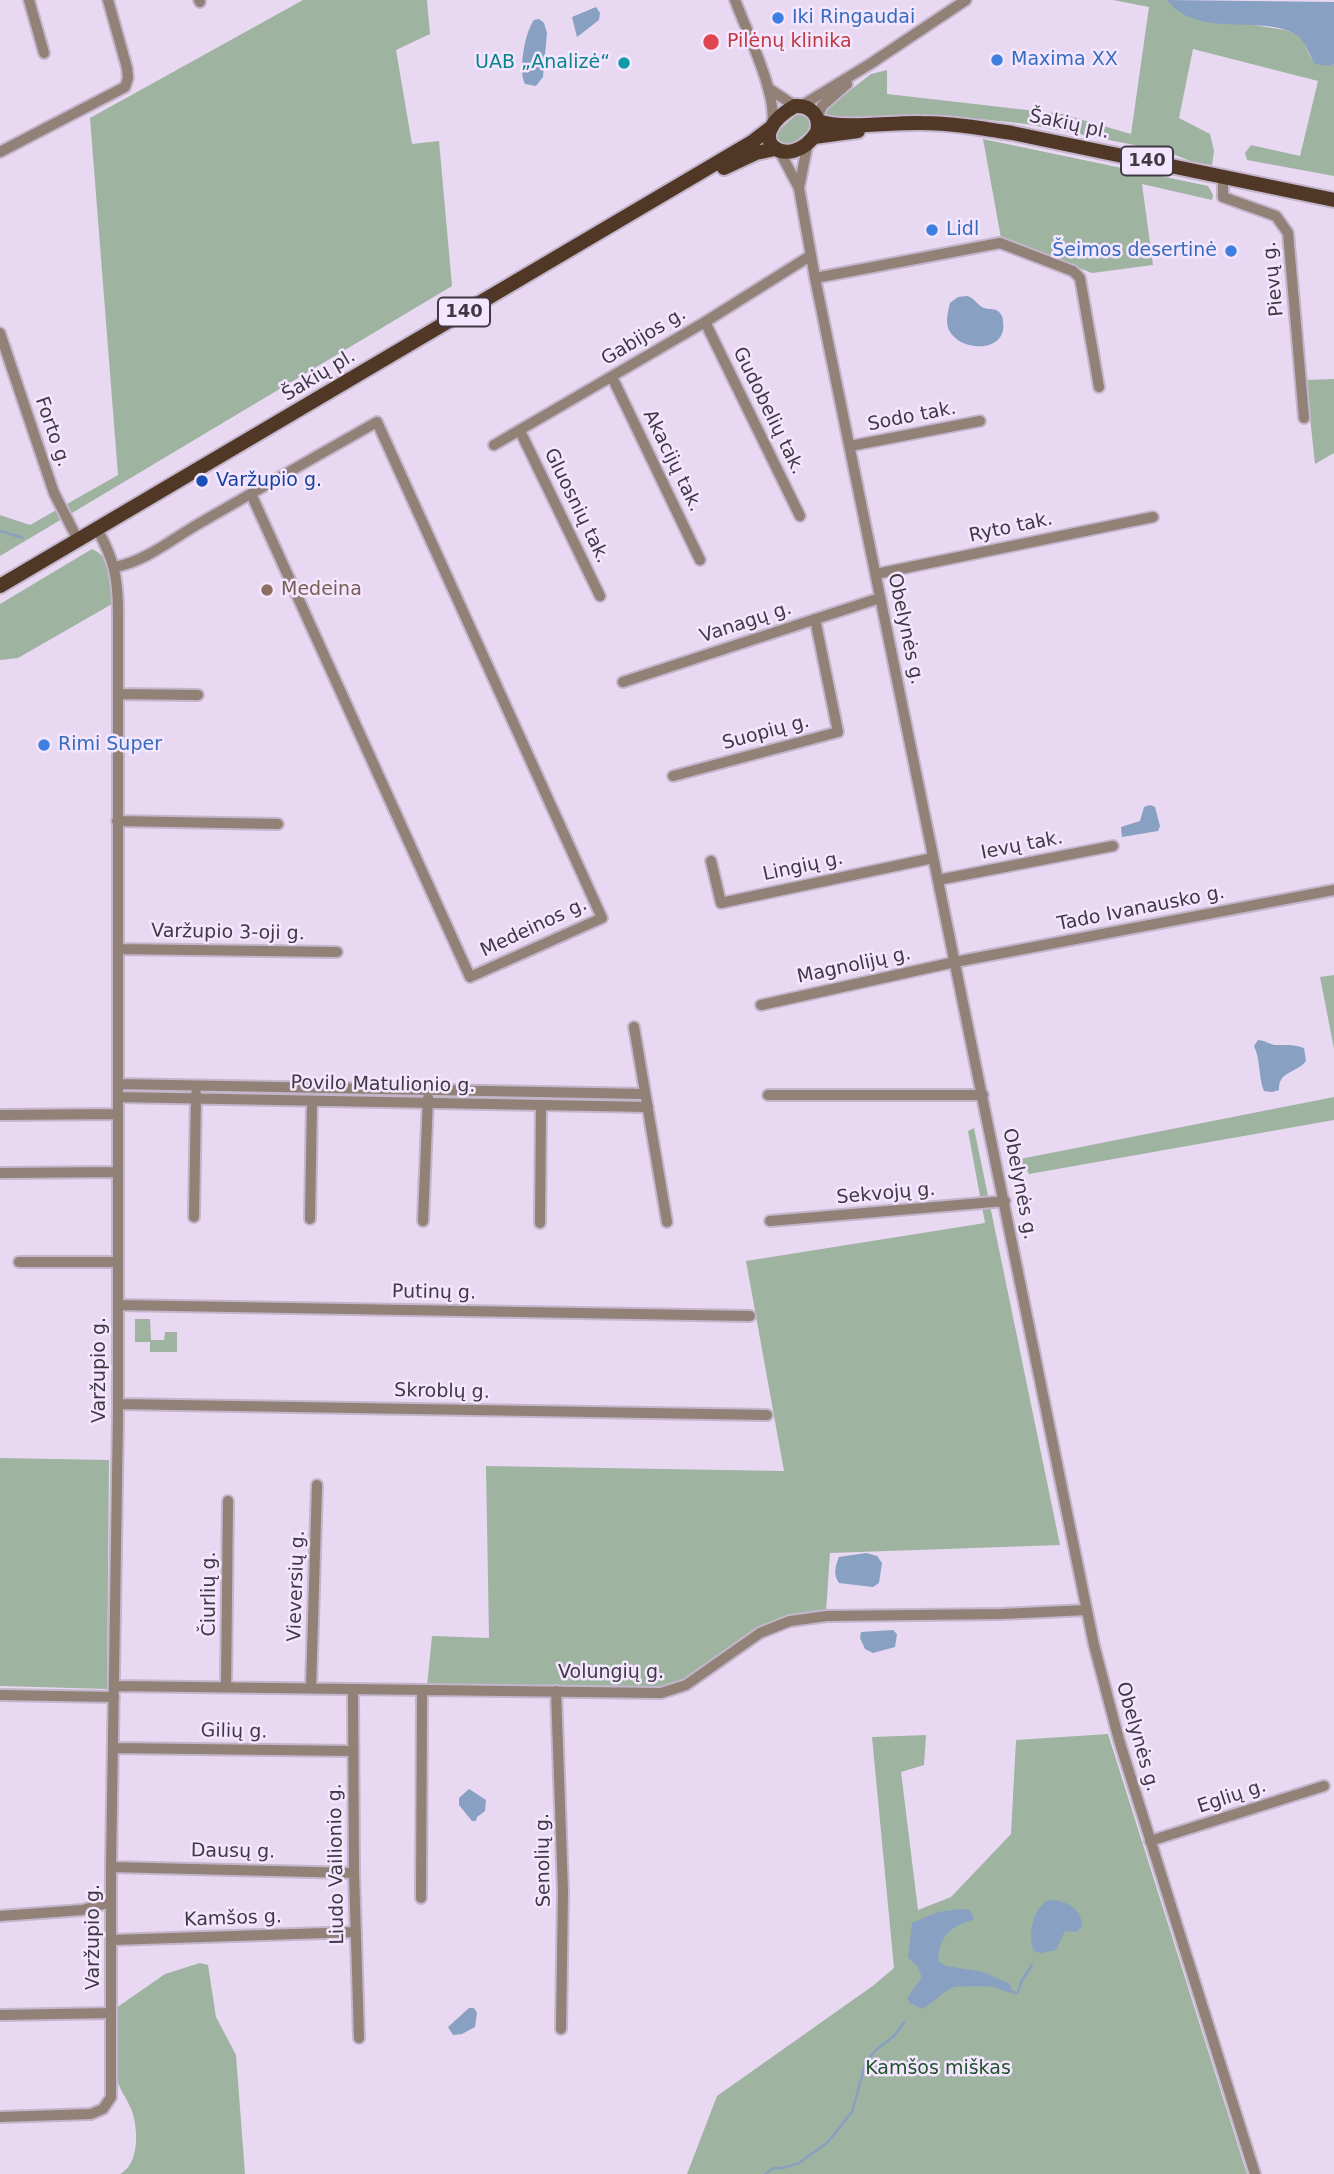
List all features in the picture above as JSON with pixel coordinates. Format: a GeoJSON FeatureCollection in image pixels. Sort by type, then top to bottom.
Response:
{"type":"FeatureCollection","features":[{"type":"Feature","properties":{"kind":"main road"},"geometry":{"type":"LineString","coordinates":[[798,106],[812,111],[818,119],[819,127],[811,140]]}},
{"type":"Feature","properties":{"kind":"main road","name":"140"},"geometry":{"type":"LineString","coordinates":[[771,126],[798,106]]}},
{"type":"Feature","properties":{"kind":"main road","name":"Šakių pl."},"geometry":{"type":"LineString","coordinates":[[818,119],[836,124],[960,124],[1334,200]]}},
{"type":"Feature","properties":{"kind":"main road","name":"Šakių pl."},"geometry":{"type":"LineString","coordinates":[[811,140],[919,122]]}},
{"type":"Feature","properties":{"kind":"main road"},"geometry":{"type":"LineString","coordinates":[[771,126],[769,140],[778,151]]}},
{"type":"Feature","properties":{"kind":"main road","name":"Šakių pl."},"geometry":{"type":"LineString","coordinates":[[0,586],[761,137],[771,126]]}},
{"type":"Feature","properties":{"kind":"main road","name":"140"},"geometry":{"type":"LineString","coordinates":[[778,151],[792,152],[811,140]]}},
{"type":"Feature","properties":{"kind":"main road","name":"Šakių pl."},"geometry":{"type":"LineString","coordinates":[[657,198],[756,153],[778,151]]}},
{"type":"Feature","properties":{"kind":"street"},"geometry":{"type":"LineString","coordinates":[[29,0],[44,53]]}},
{"type":"Feature","properties":{"kind":"street"},"geometry":{"type":"LineString","coordinates":[[0,152],[125,86],[127,68],[108,0]]}},
{"type":"Feature","properties":{"kind":"street"},"geometry":{"type":"LineString","coordinates":[[735,0],[768,88],[773,109],[771,126]]}},
{"type":"Feature","properties":{"kind":"street"},"geometry":{"type":"LineString","coordinates":[[768,88],[798,106],[870,64],[965,0]]}},
{"type":"Feature","properties":{"kind":"street"},"geometry":{"type":"LineString","coordinates":[[818,119],[819,111],[826,102],[870,64]]}},
{"type":"Feature","properties":{"kind":"street","name":"Obelynės g."},"geometry":{"type":"LineString","coordinates":[[799,188],[811,140]]}},
{"type":"Feature","properties":{"kind":"street","name":"Obelynės g."},"geometry":{"type":"LineString","coordinates":[[778,151],[799,188],[810,256],[1106,1692],[1255,2174]]}},
{"type":"Feature","properties":{"kind":"street","name":"Pievų g."},"geometry":{"type":"LineString","coordinates":[[1223,177],[1223,197],[1276,216],[1288,233],[1304,418]]}},
{"type":"Feature","properties":{"kind":"street"},"geometry":{"type":"LineString","coordinates":[[815,278],[1005,244],[1073,271],[1080,278],[1099,387]]}},
{"type":"Feature","properties":{"kind":"street","name":"Gabijos g."},"geometry":{"type":"LineString","coordinates":[[494,445],[705,322],[810,256]]}},
{"type":"Feature","properties":{"kind":"street","name":"Gudobelių tak."},"geometry":{"type":"LineString","coordinates":[[705,322],[800,516]]}},
{"type":"Feature","properties":{"kind":"street","name":"Forto g."},"geometry":{"type":"LineString","coordinates":[[0,333],[54,493],[78,540]]}},
{"type":"Feature","properties":{"kind":"street","name":"Akacijų tak."},"geometry":{"type":"LineString","coordinates":[[612,377],[700,560]]}},
{"type":"Feature","properties":{"kind":"street","name":"Sodo tak."},"geometry":{"type":"LineString","coordinates":[[850,446],[981,421]]}},
{"type":"Feature","properties":{"kind":"street","name":"Medeinos g."},"geometry":{"type":"LineString","coordinates":[[377,422],[602,918],[470,976],[251,494],[377,422]]}},
{"type":"Feature","properties":{"kind":"street","name":"Gluosnių tak."},"geometry":{"type":"LineString","coordinates":[[520,431],[600,596]]}},
{"type":"Feature","properties":{"kind":"street"},"geometry":{"type":"LineString","coordinates":[[115,567],[138,560],[251,494]]}},
{"type":"Feature","properties":{"kind":"street","name":"Ryto tak."},"geometry":{"type":"LineString","coordinates":[[876,574],[1153,517]]}},
{"type":"Feature","properties":{"kind":"street","name":"Varžupio g."},"geometry":{"type":"LineString","coordinates":[[0,2117],[91,2114],[103,2109],[111,2097],[111,1867],[118,1404],[118,583],[115,567],[97,528]]}},
{"type":"Feature","properties":{"kind":"street","name":"Vanagų g."},"geometry":{"type":"LineString","coordinates":[[623,682],[880,598]]}},
{"type":"Feature","properties":{"kind":"street","name":"Suopių g."},"geometry":{"type":"LineString","coordinates":[[673,776],[838,732],[815,619]]}},
{"type":"Feature","properties":{"kind":"street"},"geometry":{"type":"LineString","coordinates":[[118,694],[198,695]]}},
{"type":"Feature","properties":{"kind":"street"},"geometry":{"type":"LineString","coordinates":[[117,821],[278,824]]}},
{"type":"Feature","properties":{"kind":"street","name":"Ievų tak."},"geometry":{"type":"LineString","coordinates":[[938,880],[1112,846]]}},
{"type":"Feature","properties":{"kind":"street","name":"Lingių g."},"geometry":{"type":"LineString","coordinates":[[711,861],[721,902],[933,858]]}},
{"type":"Feature","properties":{"kind":"street","name":"Tado Ivanausko g."},"geometry":{"type":"LineString","coordinates":[[955,962],[1334,890]]}},
{"type":"Feature","properties":{"kind":"street","name":"Varžupio 3-oji g."},"geometry":{"type":"LineString","coordinates":[[118,949],[337,953]]}},
{"type":"Feature","properties":{"kind":"street","name":"Magnolijų g."},"geometry":{"type":"LineString","coordinates":[[761,1005],[955,962]]}},
{"type":"Feature","properties":{"kind":"street"},"geometry":{"type":"LineString","coordinates":[[634,1027],[667,1222]]}},
{"type":"Feature","properties":{"kind":"street","name":"Povilo Matulionio g."},"geometry":{"type":"LineString","coordinates":[[118,1084],[645,1094]]}},
{"type":"Feature","properties":{"kind":"street"},"geometry":{"type":"LineString","coordinates":[[194,1217],[197,1086]]}},
{"type":"Feature","properties":{"kind":"street"},"geometry":{"type":"LineString","coordinates":[[423,1221],[428,1090]]}},
{"type":"Feature","properties":{"kind":"street"},"geometry":{"type":"LineString","coordinates":[[768,1095],[983,1095]]}},
{"type":"Feature","properties":{"kind":"street","name":"Povilo Matulionio g."},"geometry":{"type":"LineString","coordinates":[[118,1097],[648,1107]]}},
{"type":"Feature","properties":{"kind":"street"},"geometry":{"type":"LineString","coordinates":[[310,1219],[312,1101]]}},
{"type":"Feature","properties":{"kind":"street"},"geometry":{"type":"LineString","coordinates":[[540,1223],[541,1105]]}},
{"type":"Feature","properties":{"kind":"street"},"geometry":{"type":"LineString","coordinates":[[0,1115],[118,1114]]}},
{"type":"Feature","properties":{"kind":"street"},"geometry":{"type":"LineString","coordinates":[[1,1172],[118,1172]]}},
{"type":"Feature","properties":{"kind":"street","name":"Sekvojų g."},"geometry":{"type":"LineString","coordinates":[[770,1221],[1005,1201]]}},
{"type":"Feature","properties":{"kind":"street"},"geometry":{"type":"LineString","coordinates":[[19,1262],[118,1262]]}},
{"type":"Feature","properties":{"kind":"street","name":"Putinų g."},"geometry":{"type":"LineString","coordinates":[[118,1305],[750,1316]]}},
{"type":"Feature","properties":{"kind":"street","name":"Skroblų g."},"geometry":{"type":"LineString","coordinates":[[118,1404],[767,1415]]}},
{"type":"Feature","properties":{"kind":"street","name":"Vieversių g."},"geometry":{"type":"LineString","coordinates":[[311,1688],[317,1485]]}},
{"type":"Feature","properties":{"kind":"street","name":"Čiurlių g."},"geometry":{"type":"LineString","coordinates":[[226,1687],[228,1501]]}},
{"type":"Feature","properties":{"kind":"street","name":"Volungių g."},"geometry":{"type":"LineString","coordinates":[[0,1695],[226,1687],[643,1694],[674,1690],[702,1675],[760,1633],[807,1618],[1061,1613],[1087,1610]]}},
{"type":"Feature","properties":{"kind":"street","name":"Liudo Vailionio g."},"geometry":{"type":"LineString","coordinates":[[353,1689],[354,1873],[359,2038]]}},
{"type":"Feature","properties":{"kind":"street"},"geometry":{"type":"LineString","coordinates":[[422,1690],[422,1898]]}},
{"type":"Feature","properties":{"kind":"street","name":"Senolių g."},"geometry":{"type":"LineString","coordinates":[[556,1691],[563,1892],[561,2029]]}},
{"type":"Feature","properties":{"kind":"street","name":"Gilių g."},"geometry":{"type":"LineString","coordinates":[[114,1748],[353,1751]]}},
{"type":"Feature","properties":{"kind":"street","name":"Eglių g."},"geometry":{"type":"LineString","coordinates":[[1150,1841],[1324,1786]]}},
{"type":"Feature","properties":{"kind":"street","name":"Dausų g."},"geometry":{"type":"LineString","coordinates":[[111,1867],[354,1873]]}},
{"type":"Feature","properties":{"kind":"street"},"geometry":{"type":"LineString","coordinates":[[0,1916],[82,1910],[111,1902]]}},
{"type":"Feature","properties":{"kind":"street","name":"Kamšos g."},"geometry":{"type":"LineString","coordinates":[[111,1940],[356,1932]]}},
{"type":"Feature","properties":{"kind":"street"},"geometry":{"type":"LineString","coordinates":[[0,2015],[111,2013]]}},
{"type":"Feature","properties":{"kind":"green space"},"geometry":{"type":"Polygon","coordinates":[[[303,0],[427,0],[430,34],[396,50],[412,144],[439,141],[452,286],[0,556],[0,515],[30,525],[118,475],[90,118],[303,0]]]}},
{"type":"Feature","properties":{"kind":"green space"},"geometry":{"type":"Polygon","coordinates":[[[1113,0],[1167,0],[1253,25],[1285,30],[1303,40],[1311,58],[1330,66],[1334,64],[1334,176],[1247,160],[1245,153],[1251,145],[1300,156],[1318,81],[1193,49],[1179,118],[1210,134],[1214,151],[1212,165],[1193,162],[1165,151],[1027,124],[942,115],[831,120],[825,114],[826,109],[871,74],[887,70],[887,94],[1062,114],[1131,134],[1149,7],[1113,0]]]}},
{"type":"Feature","properties":{"kind":"green space"},"geometry":{"type":"Polygon","coordinates":[[[797,114],[806,114],[812,120],[812,128],[791,145],[785,146],[778,142],[776,133],[797,114]]]}},
{"type":"Feature","properties":{"kind":"green space"},"geometry":{"type":"Polygon","coordinates":[[[983,139],[1208,186],[1213,195],[1212,200],[1142,184],[1153,265],[1092,273],[1001,238],[983,139]]]}},
{"type":"Feature","properties":{"kind":"green space"},"geometry":{"type":"Polygon","coordinates":[[[1334,379],[1334,453],[1315,464],[1306,380],[1334,379]]]}},
{"type":"Feature","properties":{"kind":"green space"},"geometry":{"type":"Polygon","coordinates":[[[92,549],[104,558],[110,572],[112,604],[18,658],[0,660],[0,604],[92,549]]]}},
{"type":"Feature","properties":{"kind":"green space"},"geometry":{"type":"Polygon","coordinates":[[[1334,975],[1334,1049],[1320,977],[1334,975]]]}},
{"type":"Feature","properties":{"kind":"green space"},"geometry":{"type":"Polygon","coordinates":[[[1334,1097],[1334,1120],[1029,1174],[1020,1159],[1334,1097]]]}},
{"type":"Feature","properties":{"kind":"green space"},"geometry":{"type":"Polygon","coordinates":[[[974,1128],[1060,1545],[830,1553],[826,1611],[782,1619],[767,1625],[687,1680],[664,1688],[427,1686],[432,1636],[489,1638],[486,1466],[784,1471],[746,1261],[985,1223],[968,1131],[974,1128]]]}},
{"type":"Feature","properties":{"kind":"green space"},"geometry":{"type":"Polygon","coordinates":[[[135,1319],[150,1319],[151,1340],[164,1340],[165,1332],[177,1332],[177,1352],[150,1352],[150,1342],[135,1342],[135,1319]]]}},
{"type":"Feature","properties":{"kind":"green space"},"geometry":{"type":"Polygon","coordinates":[[[0,1458],[109,1460],[107,1689],[0,1686],[0,1458]]]}},
{"type":"Feature","properties":{"kind":"green space","name":"Kamšos miškas"},"geometry":{"type":"Polygon","coordinates":[[[1108,1734],[1247,2174],[687,2174],[717,2096],[894,1968],[872,1737],[926,1735],[924,1765],[901,1772],[918,1910],[951,1897],[1011,1834],[1016,1740],[1108,1734]]]}},
{"type":"Feature","properties":{"kind":"green space"},"geometry":{"type":"Polygon","coordinates":[[[200,1963],[208,1965],[216,2017],[236,2055],[245,2174],[120,2174],[134,2156],[136,2130],[133,2114],[115,2074],[116,2008],[165,1974],[200,1963]]]}},
{"type":"Feature","properties":{"kind":"water"},"geometry":{"type":"Polygon","coordinates":[[[1167,0],[1334,2],[1334,64],[1315,64],[1301,39],[1284,29],[1196,19],[1180,12],[1167,0]]]}},
{"type":"Feature","properties":{"kind":"water"},"geometry":{"type":"Polygon","coordinates":[[[596,7],[600,13],[599,20],[577,37],[572,17],[596,7]]]}},
{"type":"Feature","properties":{"kind":"water"},"geometry":{"type":"Polygon","coordinates":[[[539,19],[544,23],[547,33],[543,77],[536,86],[525,84],[522,61],[531,25],[534,20],[539,19]]]}},
{"type":"Feature","properties":{"kind":"water"},"geometry":{"type":"Polygon","coordinates":[[[967,296],[982,307],[996,310],[1002,315],[1003,332],[998,340],[991,344],[972,346],[955,338],[949,330],[947,320],[950,303],[958,297],[967,296]]]}},
{"type":"Feature","properties":{"kind":"water"},"geometry":{"type":"Polygon","coordinates":[[[1144,807],[1155,807],[1160,826],[1158,831],[1122,837],[1121,827],[1140,821],[1144,807]]]}},
{"type":"Feature","properties":{"kind":"water"},"geometry":{"type":"Polygon","coordinates":[[[1258,1040],[1304,1048],[1306,1061],[1282,1079],[1279,1090],[1264,1091],[1254,1046],[1258,1040]]]}},
{"type":"Feature","properties":{"kind":"water"},"geometry":{"type":"Polygon","coordinates":[[[866,1553],[877,1556],[882,1563],[879,1583],[873,1587],[839,1583],[835,1570],[839,1557],[866,1553]]]}},
{"type":"Feature","properties":{"kind":"water"},"geometry":{"type":"Polygon","coordinates":[[[893,1630],[897,1634],[895,1647],[873,1653],[865,1649],[860,1638],[861,1632],[893,1630]]]}},
{"type":"Feature","properties":{"kind":"water"},"geometry":{"type":"Polygon","coordinates":[[[469,1789],[486,1800],[485,1811],[476,1821],[472,1821],[459,1805],[459,1798],[469,1789]]]}},
{"type":"Feature","properties":{"kind":"water"},"geometry":{"type":"Polygon","coordinates":[[[1049,1900],[1072,1906],[1079,1914],[1082,1926],[1076,1932],[1065,1931],[1056,1950],[1041,1953],[1034,1951],[1031,1930],[1035,1915],[1049,1900]]]}},
{"type":"Feature","properties":{"kind":"water"},"geometry":{"type":"Polygon","coordinates":[[[970,1910],[974,1919],[953,1928],[945,1936],[940,1947],[939,1962],[946,1966],[983,1972],[1010,1984],[1012,1991],[1009,1993],[990,1987],[954,1987],[922,2009],[910,2003],[907,1998],[922,1977],[917,1966],[908,1957],[912,1923],[938,1912],[970,1910]]]}},
{"type":"Feature","properties":{"kind":"water"},"geometry":{"type":"Polygon","coordinates":[[[469,2008],[474,2008],[477,2013],[475,2027],[462,2034],[453,2035],[448,2027],[469,2008]]]}},
{"type":"Feature","properties":{"kind":"waterway"},"geometry":{"type":"LineString","coordinates":[[0,531],[23,538]]}},
{"type":"Feature","properties":{"kind":"waterway"},"geometry":{"type":"LineString","coordinates":[[1011,1991],[1018,1992],[1032,1965]]}},
{"type":"Feature","properties":{"kind":"waterway"},"geometry":{"type":"LineString","coordinates":[[765,2174],[774,2168],[799,2163],[828,2142],[852,2112],[866,2061],[894,2036],[904,2022]]}},
{"type":"Feature","properties":{"kind":"place","name":"Iki Ringaudai"},"geometry":{"type":"Point","coordinates":[778,18]}},
{"type":"Feature","properties":{"kind":"place","name":"Pilėnų klinika"},"geometry":{"type":"Point","coordinates":[711,42]}},
{"type":"Feature","properties":{"kind":"place","name":"Maxima XX"},"geometry":{"type":"Point","coordinates":[997,60]}},
{"type":"Feature","properties":{"kind":"place","name":"UAB „Analizė“"},"geometry":{"type":"Point","coordinates":[624,63]}},
{"type":"Feature","properties":{"kind":"place","name":"Lidl"},"geometry":{"type":"Point","coordinates":[932,230]}},
{"type":"Feature","properties":{"kind":"place","name":"Šeimos desertinė"},"geometry":{"type":"Point","coordinates":[1231,251]}},
{"type":"Feature","properties":{"kind":"place","name":"Varžupio g."},"geometry":{"type":"Point","coordinates":[202,481]}},
{"type":"Feature","properties":{"kind":"place","name":"Medeina"},"geometry":{"type":"Point","coordinates":[267,590]}},
{"type":"Feature","properties":{"kind":"place","name":"Rimi Super"},"geometry":{"type":"Point","coordinates":[44,745]}}]}
